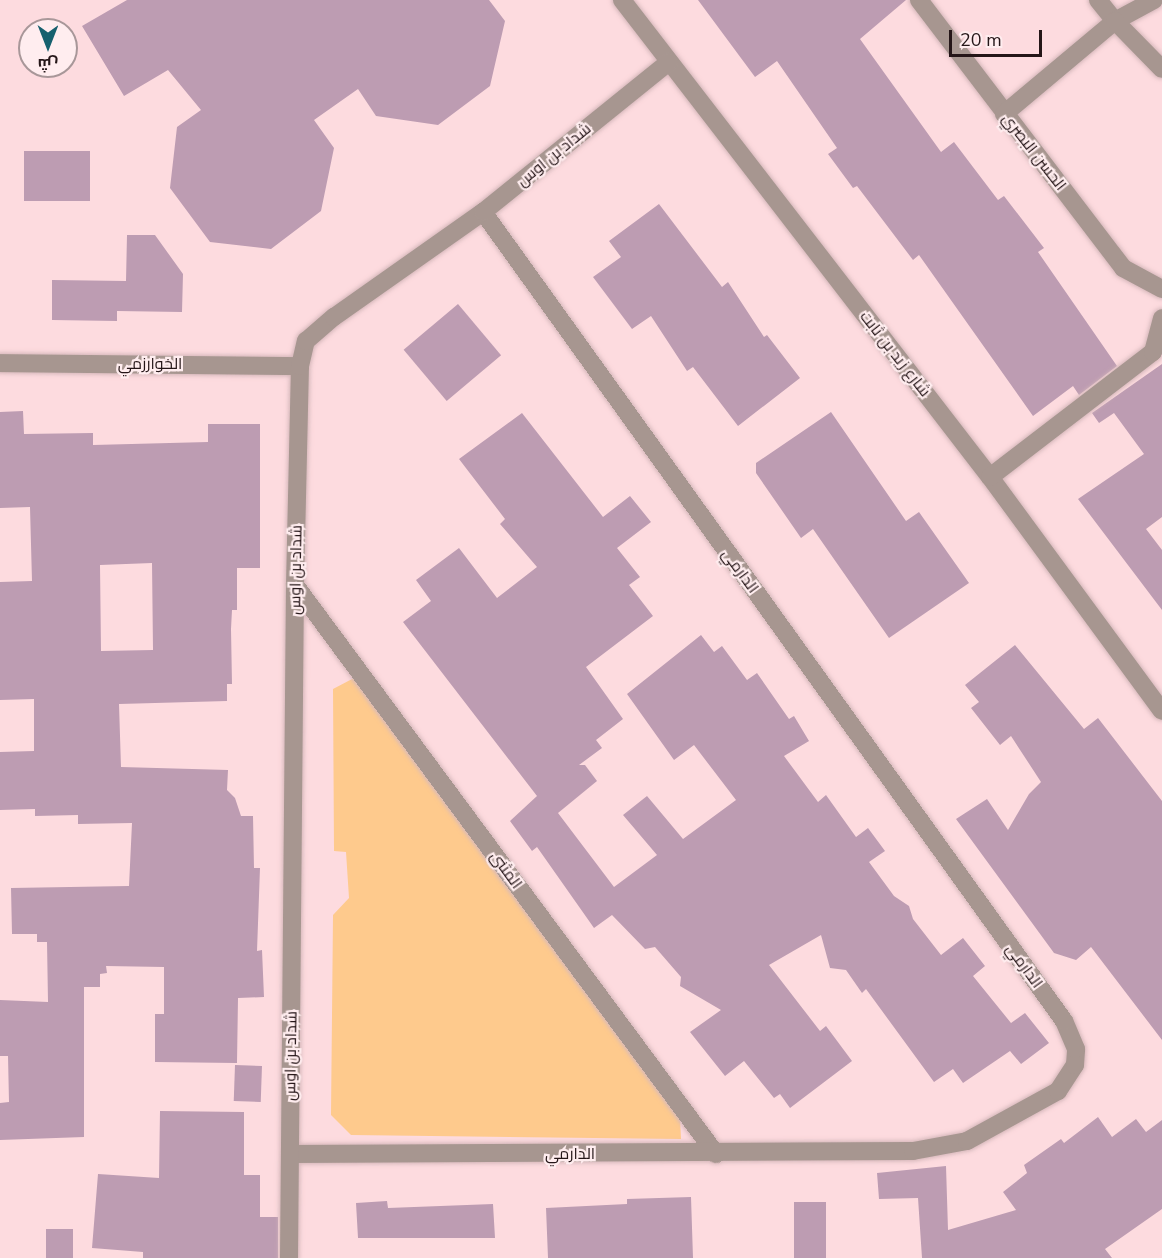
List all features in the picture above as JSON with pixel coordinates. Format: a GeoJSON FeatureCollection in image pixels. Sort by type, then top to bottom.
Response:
{"type":"FeatureCollection","features":[{"type":"Feature","properties":{"kind":"street","name":"شارع زيد بن ثابت"},"geometry":{"type":"LineString","coordinates":[[622,0],[990,477],[1162,711]]}},
{"type":"Feature","properties":{"kind":"street","name":"الحسن البصري"},"geometry":{"type":"LineString","coordinates":[[919,0],[1123,268],[1162,289]]}},
{"type":"Feature","properties":{"kind":"street"},"geometry":{"type":"LineString","coordinates":[[1098,0],[1115,21],[1162,69]]}},
{"type":"Feature","properties":{"kind":"street"},"geometry":{"type":"LineString","coordinates":[[1004,114],[1115,21],[1154,0]]}},
{"type":"Feature","properties":{"kind":"street","name":"شداد بن اوس"},"geometry":{"type":"LineString","coordinates":[[289,1258],[295,585],[300,366],[306,341],[334,317],[483,212],[669,62]]}},
{"type":"Feature","properties":{"kind":"street","name":"الدارمي"},"geometry":{"type":"LineString","coordinates":[[290,1154],[716,1154],[913,1151],[967,1141],[1058,1091],[1075,1065],[1074,1042],[1064,1021],[483,212]]}},
{"type":"Feature","properties":{"kind":"street"},"geometry":{"type":"LineString","coordinates":[[990,477],[1153,352],[1162,318]]}},
{"type":"Feature","properties":{"kind":"street","name":"الخوارزمي"},"geometry":{"type":"LineString","coordinates":[[0,363],[300,366]]}},
{"type":"Feature","properties":{"kind":"street","name":"المثنى"},"geometry":{"type":"LineString","coordinates":[[295,585],[716,1154]]}},
{"type":"Feature","properties":{"kind":"shaded area"},"geometry":{"type":"Polygon","coordinates":[[[354,678],[680,1118],[681,1139],[351,1135],[331,1115],[333,915],[349,898],[346,852],[334,851],[333,689],[354,678]]]}},
{"type":"Feature","properties":{"kind":"building"},"geometry":{"type":"Polygon","coordinates":[[[127,0],[489,0],[505,21],[490,86],[438,125],[376,116],[358,89],[314,120],[334,148],[321,211],[271,249],[210,242],[170,188],[177,127],[201,110],[168,70],[124,96],[82,26],[127,0]]]}},
{"type":"Feature","properties":{"kind":"building"},"geometry":{"type":"Polygon","coordinates":[[[698,0],[906,0],[860,39],[941,152],[954,142],[998,200],[1004,196],[1044,248],[1038,252],[1117,366],[1079,395],[1073,386],[1033,416],[919,255],[913,260],[857,186],[853,188],[828,154],[837,148],[777,61],[755,77],[698,0]]]}},
{"type":"Feature","properties":{"kind":"building"},"geometry":{"type":"Polygon","coordinates":[[[24,151],[90,151],[90,201],[24,201],[24,151]]]}},
{"type":"Feature","properties":{"kind":"building"},"geometry":{"type":"Polygon","coordinates":[[[659,204],[722,287],[728,282],[764,337],[767,335],[800,378],[738,426],[693,367],[687,371],[651,316],[632,329],[593,277],[621,257],[609,241],[659,204]]]}},
{"type":"Feature","properties":{"kind":"building"},"geometry":{"type":"Polygon","coordinates":[[[127,235],[155,235],[183,274],[182,312],[117,311],[117,321],[52,320],[52,280],[126,281],[127,235]]]}},
{"type":"Feature","properties":{"kind":"building"},"geometry":{"type":"Polygon","coordinates":[[[458,304],[501,355],[447,401],[404,350],[458,304]]]}},
{"type":"Feature","properties":{"kind":"building"},"geometry":{"type":"Polygon","coordinates":[[[1162,364],[1162,517],[1146,529],[1162,550],[1162,610],[1078,499],[1144,454],[1114,413],[1099,423],[1092,413],[1162,364]]]}},
{"type":"Feature","properties":{"kind":"building"},"geometry":{"type":"Polygon","coordinates":[[[23,411],[24,434],[93,433],[93,445],[208,442],[208,424],[260,424],[260,568],[237,568],[237,610],[232,610],[231,629],[232,684],[227,684],[227,701],[119,704],[121,767],[228,770],[227,790],[235,798],[241,816],[253,816],[254,868],[260,868],[257,951],[262,950],[264,997],[238,998],[237,1063],[155,1062],[155,1014],[164,1014],[164,967],[106,966],[107,973],[100,974],[100,987],[84,987],[84,1137],[0,1140],[0,1103],[9,1102],[8,1056],[0,1056],[0,1000],[48,1002],[47,942],[37,942],[37,934],[12,934],[11,888],[129,886],[132,823],[78,824],[78,815],[35,816],[35,809],[0,810],[0,752],[34,751],[34,699],[0,700],[0,582],[32,581],[30,507],[0,508],[0,412],[23,411]],[[152,563],[100,565],[101,651],[153,650],[152,563]]]}},
{"type":"Feature","properties":{"kind":"building"},"geometry":{"type":"Polygon","coordinates":[[[831,412],[906,521],[919,512],[969,583],[889,638],[813,529],[801,538],[756,473],[756,463],[831,412]]]}},
{"type":"Feature","properties":{"kind":"building"},"geometry":{"type":"Polygon","coordinates":[[[522,413],[603,517],[630,496],[651,522],[617,548],[640,577],[629,585],[653,616],[586,667],[623,719],[596,740],[602,748],[579,765],[585,765],[597,781],[558,813],[614,887],[657,855],[623,815],[647,796],[683,839],[736,800],[694,745],[674,760],[627,694],[701,635],[714,652],[722,646],[747,680],[757,673],[789,719],[794,716],[809,741],[784,756],[818,802],[826,795],[856,837],[868,828],[885,851],[869,862],[894,896],[909,906],[913,919],[941,955],[963,938],[985,966],[973,976],[1011,1023],[1025,1013],[1049,1043],[1021,1064],[1010,1051],[963,1083],[953,1069],[934,1082],[866,989],[862,993],[846,970],[830,968],[821,935],[769,965],[820,1031],[826,1026],[852,1061],[790,1108],[780,1094],[774,1098],[744,1061],[725,1076],[690,1032],[721,1010],[680,986],[681,977],[655,947],[645,949],[612,915],[594,928],[537,847],[532,851],[510,821],[537,796],[403,622],[431,601],[416,580],[459,548],[497,598],[537,567],[500,524],[505,519],[459,459],[522,413]]]}},
{"type":"Feature","properties":{"kind":"building"},"geometry":{"type":"Polygon","coordinates":[[[1015,645],[1084,729],[1098,718],[1162,801],[1162,1040],[1091,947],[1076,960],[1054,953],[956,819],[987,799],[1008,830],[1029,794],[1041,782],[1011,736],[1000,745],[971,708],[979,702],[965,685],[1015,645]]]}},
{"type":"Feature","properties":{"kind":"building"},"geometry":{"type":"Polygon","coordinates":[[[235,1065],[262,1066],[261,1102],[234,1101],[235,1065]]]}},
{"type":"Feature","properties":{"kind":"building"},"geometry":{"type":"Polygon","coordinates":[[[160,1111],[244,1112],[244,1175],[260,1175],[260,1217],[278,1217],[278,1258],[143,1258],[143,1252],[92,1248],[98,1174],[159,1178],[160,1111]]]}},
{"type":"Feature","properties":{"kind":"building"},"geometry":{"type":"Polygon","coordinates":[[[1098,1117],[1112,1137],[1136,1119],[1146,1132],[1162,1120],[1162,1209],[1105,1249],[1112,1258],[922,1258],[918,1198],[879,1199],[877,1173],[946,1166],[948,1230],[1016,1210],[1003,1192],[1027,1173],[1024,1165],[1061,1139],[1064,1143],[1098,1117]]]}},
{"type":"Feature","properties":{"kind":"building"},"geometry":{"type":"Polygon","coordinates":[[[691,1197],[693,1258],[548,1258],[546,1208],[627,1204],[627,1199],[691,1197]]]}},
{"type":"Feature","properties":{"kind":"building"},"geometry":{"type":"Polygon","coordinates":[[[387,1201],[388,1208],[493,1204],[495,1238],[358,1238],[356,1203],[387,1201]]]}},
{"type":"Feature","properties":{"kind":"building"},"geometry":{"type":"Polygon","coordinates":[[[794,1202],[826,1202],[826,1258],[794,1258],[794,1202]]]}},
{"type":"Feature","properties":{"kind":"building"},"geometry":{"type":"Polygon","coordinates":[[[46,1229],[73,1229],[73,1258],[46,1258],[46,1229]]]}}]}
